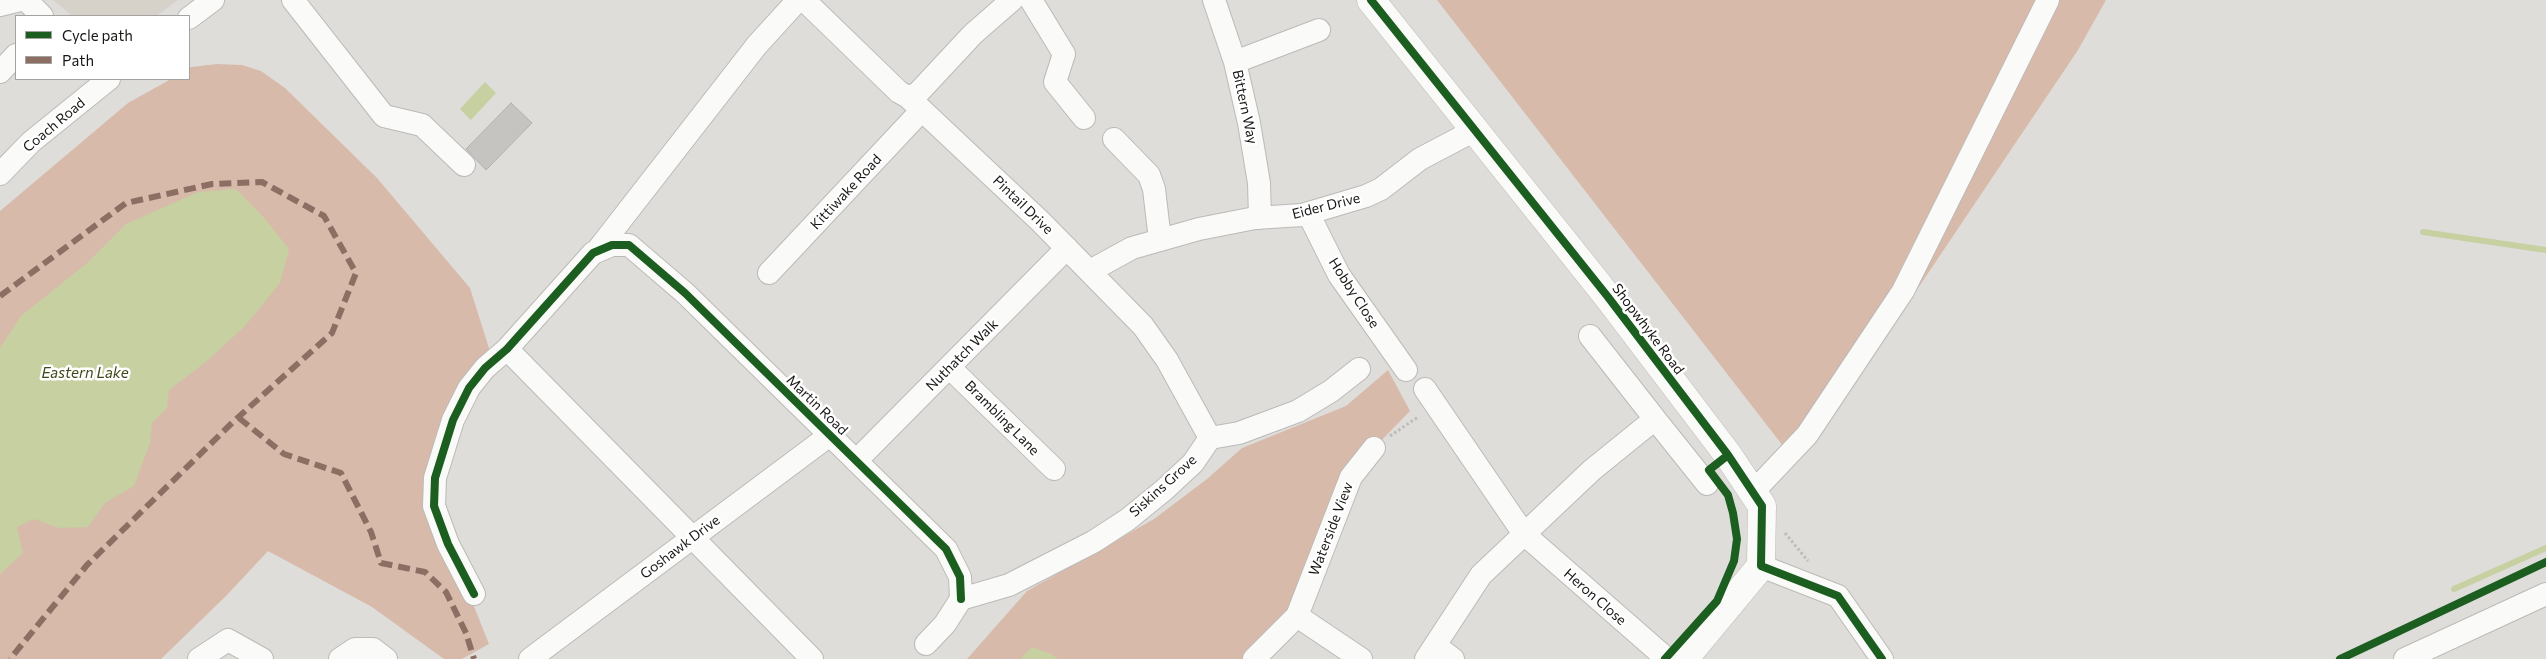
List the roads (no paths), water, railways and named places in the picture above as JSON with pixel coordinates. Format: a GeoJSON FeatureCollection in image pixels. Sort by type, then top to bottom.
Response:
{"type":"FeatureCollection","features":[{"type":"Feature","properties":{"kind":"main road","name":"Shopwhyke Road"},"geometry":{"type":"LineString","coordinates":[[1371,0],[1608,297],[1728,455],[1758,499]]}},
{"type":"Feature","properties":{"kind":"main road"},"geometry":{"type":"LineString","coordinates":[[1684,659],[1761,566],[1758,499]]}},
{"type":"Feature","properties":{"kind":"street"},"geometry":{"type":"LineString","coordinates":[[0,5],[20,0]]}},
{"type":"Feature","properties":{"kind":"street"},"geometry":{"type":"LineString","coordinates":[[26,0],[41,15]]}},
{"type":"Feature","properties":{"kind":"street"},"geometry":{"type":"LineString","coordinates":[[190,17],[213,0]]}},
{"type":"Feature","properties":{"kind":"street"},"geometry":{"type":"LineString","coordinates":[[293,0],[384,116],[422,125],[464,165]]}},
{"type":"Feature","properties":{"kind":"street"},"geometry":{"type":"LineString","coordinates":[[474,594],[448,544],[434,506],[435,478],[453,420],[469,388],[485,368],[507,350],[596,252],[757,45],[798,0]]}},
{"type":"Feature","properties":{"kind":"street","name":"Pintail Drive"},"geometry":{"type":"LineString","coordinates":[[804,0],[899,92],[915,103],[1067,248],[1143,326],[1167,360],[1210,438]]}},
{"type":"Feature","properties":{"kind":"street"},"geometry":{"type":"LineString","coordinates":[[915,103],[918,94],[973,34],[1012,0]]}},
{"type":"Feature","properties":{"kind":"street"},"geometry":{"type":"LineString","coordinates":[[1031,0],[1064,54],[1055,82],[1084,118]]}},
{"type":"Feature","properties":{"kind":"street","name":"Bittern Way"},"geometry":{"type":"LineString","coordinates":[[1214,0],[1235,62],[1250,123],[1258,174],[1260,218]]}},
{"type":"Feature","properties":{"kind":"street"},"geometry":{"type":"LineString","coordinates":[[1758,499],[1807,435],[1903,291],[2048,0]]}},
{"type":"Feature","properties":{"kind":"street"},"geometry":{"type":"LineString","coordinates":[[1235,62],[1319,30]]}},
{"type":"Feature","properties":{"kind":"street"},"geometry":{"type":"LineString","coordinates":[[0,72],[15,56]]}},
{"type":"Feature","properties":{"kind":"street","name":"Coach Road"},"geometry":{"type":"LineString","coordinates":[[0,174],[31,142],[107,80]]}},
{"type":"Feature","properties":{"kind":"street","name":"Kittiwake Road"},"geometry":{"type":"LineString","coordinates":[[769,274],[915,103]]}},
{"type":"Feature","properties":{"kind":"street","name":"Eider Drive"},"geometry":{"type":"LineString","coordinates":[[1090,272],[1132,248],[1199,229],[1260,218],[1308,213],[1374,193],[1420,160],[1475,130]]}},
{"type":"Feature","properties":{"kind":"street"},"geometry":{"type":"LineString","coordinates":[[1114,139],[1149,175],[1154,189],[1160,240]]}},
{"type":"Feature","properties":{"kind":"street","name":"Hobby Close"},"geometry":{"type":"LineString","coordinates":[[1308,213],[1339,274],[1406,370]]}},
{"type":"Feature","properties":{"kind":"street","name":"Martin Road"},"geometry":{"type":"LineString","coordinates":[[596,252],[612,245],[629,245],[685,293],[946,549],[960,577],[961,599]]}},
{"type":"Feature","properties":{"kind":"street","name":"Nuthatch Walk"},"geometry":{"type":"LineString","coordinates":[[856,461],[1067,248]]}},
{"type":"Feature","properties":{"kind":"street"},"geometry":{"type":"LineString","coordinates":[[1590,336],[1707,484]]}},
{"type":"Feature","properties":{"kind":"street"},"geometry":{"type":"LineString","coordinates":[[507,350],[812,659]]}},
{"type":"Feature","properties":{"kind":"street","name":"Brambling Lane"},"geometry":{"type":"LineString","coordinates":[[950,367],[1054,469]]}},
{"type":"Feature","properties":{"kind":"street"},"geometry":{"type":"LineString","coordinates":[[1210,438],[1239,433],[1298,411],[1331,391],[1358,369]]}},
{"type":"Feature","properties":{"kind":"street","name":"Heron Close"},"geometry":{"type":"LineString","coordinates":[[1430,396],[1524,534],[1667,659]]}},
{"type":"Feature","properties":{"kind":"street"},"geometry":{"type":"LineString","coordinates":[[1438,655],[1481,575],[1592,470],[1655,419]]}},
{"type":"Feature","properties":{"kind":"street","name":"Goshawk Drive"},"geometry":{"type":"LineString","coordinates":[[530,659],[830,435]]}},
{"type":"Feature","properties":{"kind":"street","name":"Siskins Grove"},"geometry":{"type":"LineString","coordinates":[[961,599],[1009,585],[1093,542],[1127,520],[1164,490],[1193,463],[1210,438]]}},
{"type":"Feature","properties":{"kind":"street","name":"Waterside View"},"geometry":{"type":"LineString","coordinates":[[1254,659],[1297,616],[1351,477],[1374,448]]}},
{"type":"Feature","properties":{"kind":"street"},"geometry":{"type":"LineString","coordinates":[[1761,566],[1838,596],[1882,659]]}},
{"type":"Feature","properties":{"kind":"street"},"geometry":{"type":"LineString","coordinates":[[2405,659],[2546,594]]}},
{"type":"Feature","properties":{"kind":"street"},"geometry":{"type":"LineString","coordinates":[[926,644],[945,624],[961,599]]}},
{"type":"Feature","properties":{"kind":"street"},"geometry":{"type":"LineString","coordinates":[[1297,616],[1360,659]]}},
{"type":"Feature","properties":{"kind":"street"},"geometry":{"type":"LineString","coordinates":[[199,659],[228,640],[262,659]]}},
{"type":"Feature","properties":{"kind":"street"},"geometry":{"type":"LineString","coordinates":[[340,659],[355,649],[373,649],[386,659]]}},
{"type":"Feature","properties":{"kind":"water"},"geometry":{"type":"Polygon","coordinates":[[[485,82],[496,93],[471,120],[460,109],[485,82]]]}},
{"type":"Feature","properties":{"kind":"water","name":"Eastern Lake"},"geometry":{"type":"Polygon","coordinates":[[[236,189],[266,220],[289,249],[280,283],[245,326],[207,361],[169,390],[167,408],[152,423],[150,443],[134,486],[105,503],[88,527],[59,528],[34,519],[17,527],[23,553],[0,574],[0,348],[21,316],[86,264],[126,224],[198,192],[236,189]]]}},
{"type":"Feature","properties":{"kind":"water"},"geometry":{"type":"Polygon","coordinates":[[[1032,647],[1051,654],[1058,659],[1020,659],[1032,647]]]}},
{"type":"Feature","properties":{"kind":"waterway"},"geometry":{"type":"LineString","coordinates":[[2423,232],[2546,250]]}},
{"type":"Feature","properties":{"kind":"waterway"},"geometry":{"type":"LineString","coordinates":[[2454,589],[2546,548]]}}]}
